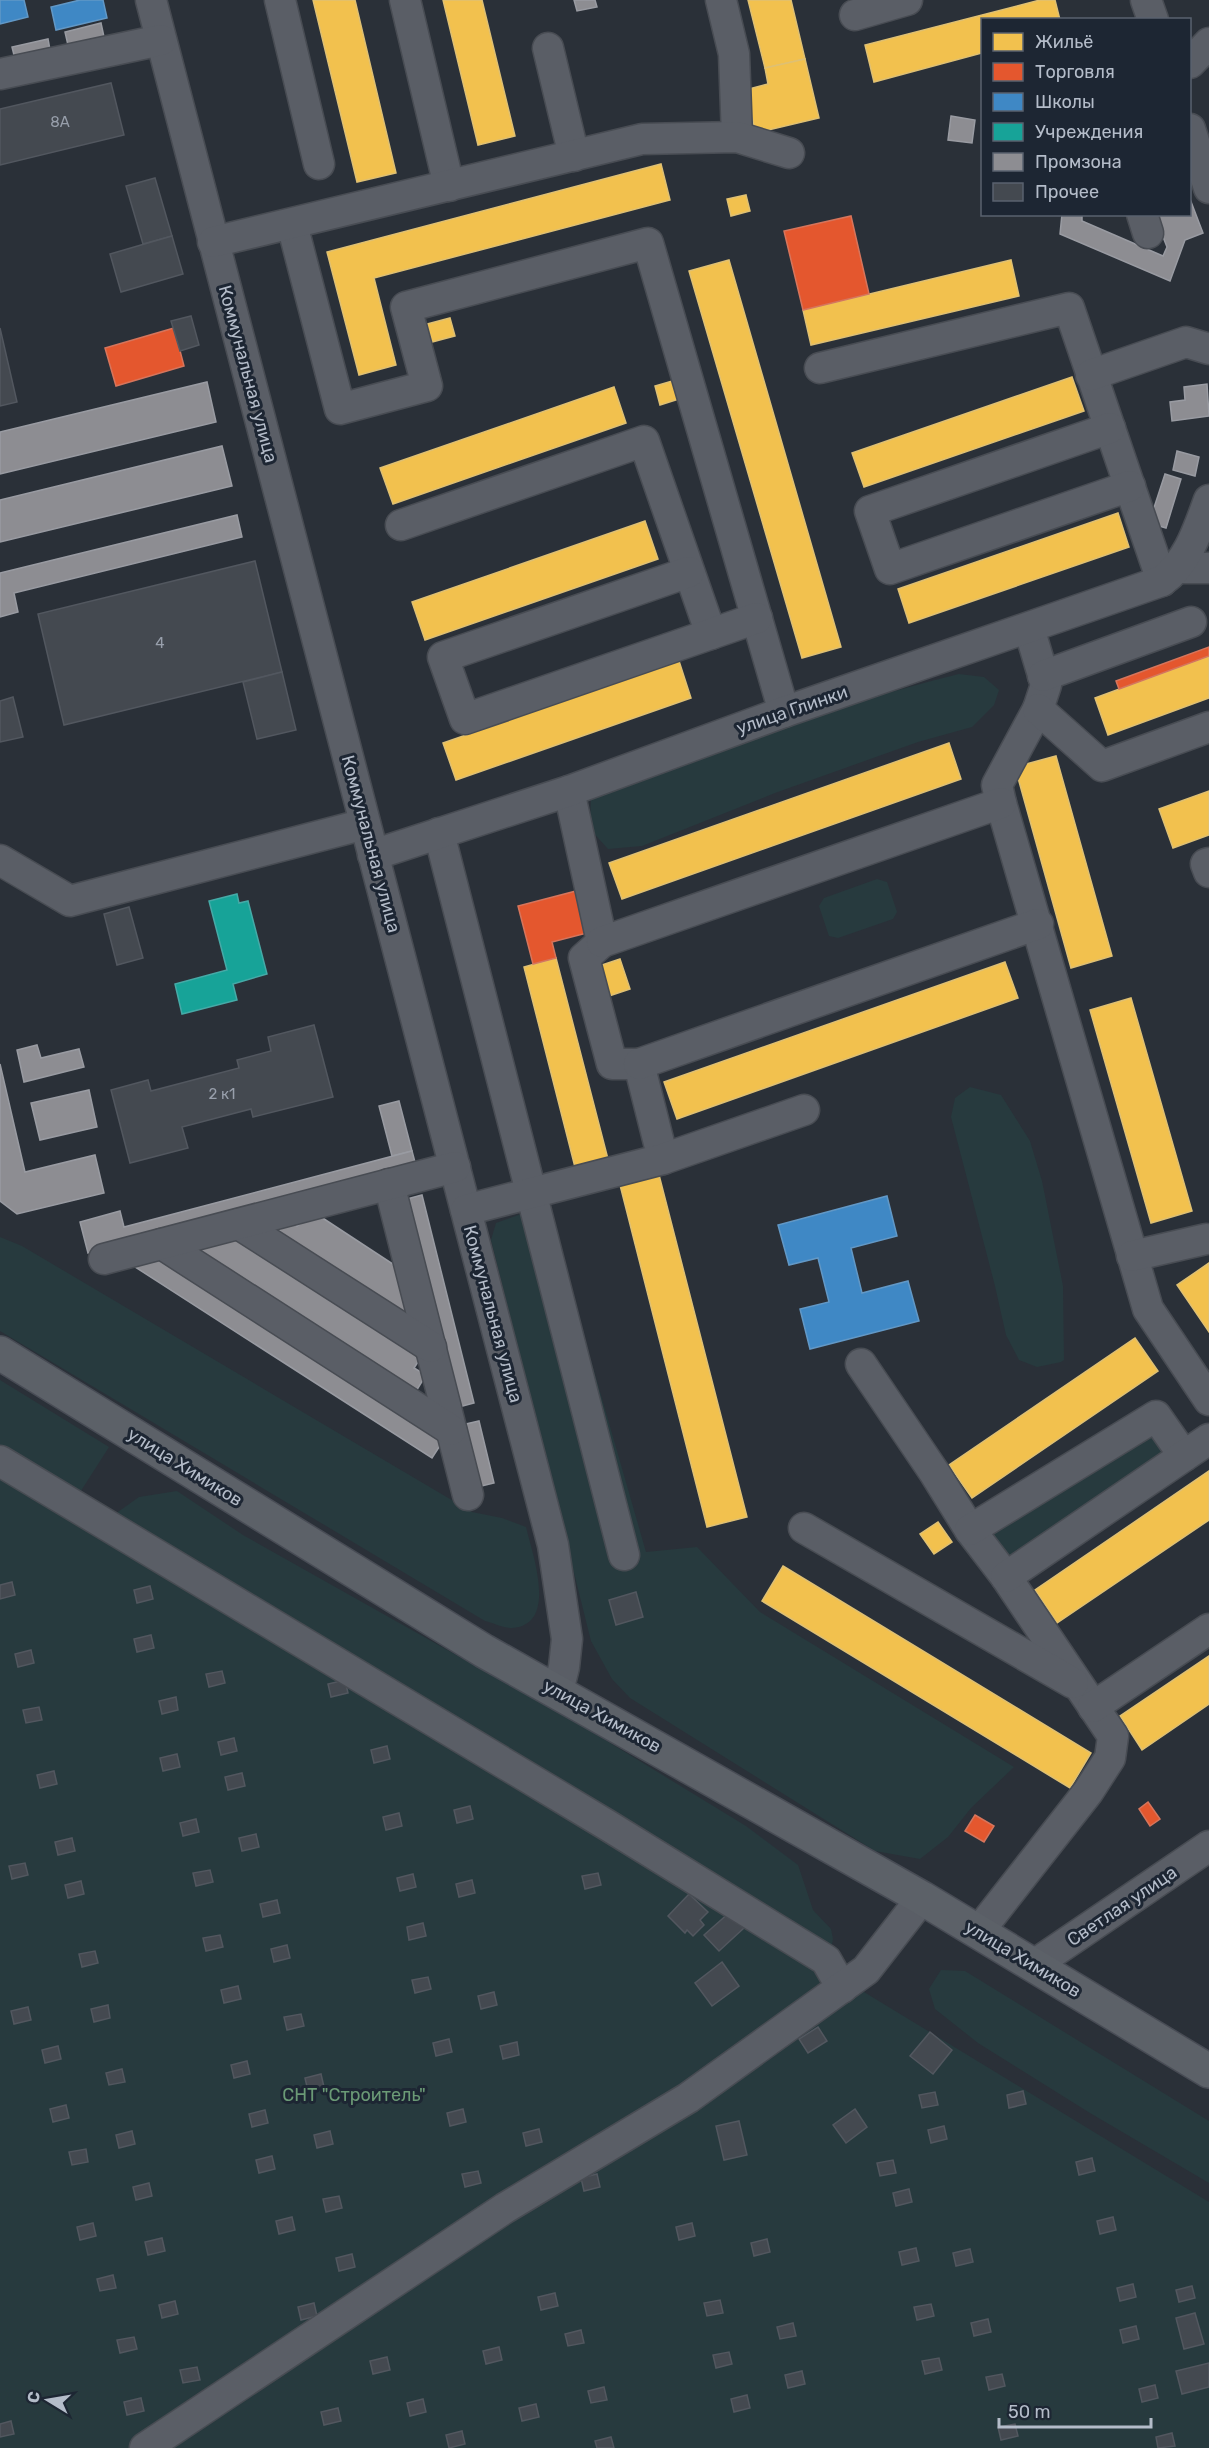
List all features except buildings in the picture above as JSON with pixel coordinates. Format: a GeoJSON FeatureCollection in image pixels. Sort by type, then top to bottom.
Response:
{"type":"FeatureCollection","features":[{"type":"Feature","properties":{"kind":"main road","name":"улица Химиков"},"geometry":{"type":"LineString","coordinates":[[0,1353],[473,1644],[979,1931],[1209,2071]]}},
{"type":"Feature","properties":{"kind":"street","name":"Коммунальная улица"},"geometry":{"type":"LineString","coordinates":[[151,0],[554,1545],[567,1639],[564,1667],[558,1691]]}},
{"type":"Feature","properties":{"kind":"street"},"geometry":{"type":"LineString","coordinates":[[280,0],[319,164]]}},
{"type":"Feature","properties":{"kind":"street"},"geometry":{"type":"LineString","coordinates":[[405,0],[449,186]]}},
{"type":"Feature","properties":{"kind":"street"},"geometry":{"type":"LineString","coordinates":[[721,0],[734,54],[737,137]]}},
{"type":"Feature","properties":{"kind":"street"},"geometry":{"type":"LineString","coordinates":[[862,9],[907,0]]}},
{"type":"Feature","properties":{"kind":"street"},"geometry":{"type":"LineString","coordinates":[[1146,0],[1152,18]]}},
{"type":"Feature","properties":{"kind":"street"},"geometry":{"type":"LineString","coordinates":[[0,75],[161,40]]}},
{"type":"Feature","properties":{"kind":"street"},"geometry":{"type":"LineString","coordinates":[[1191,62],[1209,43]]}},
{"type":"Feature","properties":{"kind":"street"},"geometry":{"type":"LineString","coordinates":[[549,48],[574,156]]}},
{"type":"Feature","properties":{"kind":"street"},"geometry":{"type":"LineString","coordinates":[[1191,132],[1209,188]]}},
{"type":"Feature","properties":{"kind":"street"},"geometry":{"type":"LineString","coordinates":[[213,242],[642,139],[737,137],[789,153]]}},
{"type":"Feature","properties":{"kind":"street"},"geometry":{"type":"LineString","coordinates":[[292,224],[340,409],[427,386],[406,307],[648,243],[784,712]]}},
{"type":"Feature","properties":{"kind":"street"},"geometry":{"type":"LineString","coordinates":[[820,368],[1068,308],[1130,486],[1169,574],[1193,542],[1209,500]]}},
{"type":"Feature","properties":{"kind":"street"},"geometry":{"type":"LineString","coordinates":[[1091,375],[1186,342],[1209,349]]}},
{"type":"Feature","properties":{"kind":"street"},"geometry":{"type":"LineString","coordinates":[[1110,428],[870,511],[890,569],[1130,486]]}},
{"type":"Feature","properties":{"kind":"street"},"geometry":{"type":"LineString","coordinates":[[401,525],[644,441],[711,634]]}},
{"type":"Feature","properties":{"kind":"street","name":"улица Глинки"},"geometry":{"type":"LineString","coordinates":[[373,855],[569,791],[784,712],[1029,628],[1169,574],[1209,568]]}},
{"type":"Feature","properties":{"kind":"street"},"geometry":{"type":"LineString","coordinates":[[689,572],[443,657],[465,720],[757,618]]}},
{"type":"Feature","properties":{"kind":"street"},"geometry":{"type":"LineString","coordinates":[[1043,676],[1191,622]]}},
{"type":"Feature","properties":{"kind":"street"},"geometry":{"type":"LineString","coordinates":[[1029,628],[1046,685],[1038,709],[997,785],[1001,803],[1148,1309],[1209,1400]]}},
{"type":"Feature","properties":{"kind":"street"},"geometry":{"type":"LineString","coordinates":[[1038,709],[1102,766],[1209,728]]}},
{"type":"Feature","properties":{"kind":"street"},"geometry":{"type":"LineString","coordinates":[[569,791],[602,942]]}},
{"type":"Feature","properties":{"kind":"street"},"geometry":{"type":"LineString","coordinates":[[1001,803],[602,942],[584,958],[612,1064],[639,1064],[1038,924]]}},
{"type":"Feature","properties":{"kind":"street"},"geometry":{"type":"LineString","coordinates":[[0,860],[70,901],[365,824]]}},
{"type":"Feature","properties":{"kind":"street"},"geometry":{"type":"LineString","coordinates":[[439,833],[624,1555]]}},
{"type":"Feature","properties":{"kind":"street"},"geometry":{"type":"LineString","coordinates":[[1209,863],[1206,864],[1209,872]]}},
{"type":"Feature","properties":{"kind":"street"},"geometry":{"type":"LineString","coordinates":[[639,1064],[663,1159]]}},
{"type":"Feature","properties":{"kind":"street"},"geometry":{"type":"LineString","coordinates":[[466,1210],[663,1159],[804,1110]]}},
{"type":"Feature","properties":{"kind":"street"},"geometry":{"type":"LineString","coordinates":[[104,1259],[455,1167]]}},
{"type":"Feature","properties":{"kind":"street"},"geometry":{"type":"LineString","coordinates":[[389,1184],[468,1495]]}},
{"type":"Feature","properties":{"kind":"street"},"geometry":{"type":"LineString","coordinates":[[239,1224],[431,1347]]}},
{"type":"Feature","properties":{"kind":"street"},"geometry":{"type":"LineString","coordinates":[[1132,1256],[1206,1239]]}},
{"type":"Feature","properties":{"kind":"street"},"geometry":{"type":"LineString","coordinates":[[162,1244],[451,1430]]}},
{"type":"Feature","properties":{"kind":"street"},"geometry":{"type":"LineString","coordinates":[[861,1364],[970,1530],[1006,1577],[1113,1736],[1110,1758],[1088,1792],[979,1931]]}},
{"type":"Feature","properties":{"kind":"street"},"geometry":{"type":"LineString","coordinates":[[970,1530],[1156,1416],[1184,1456]]}},
{"type":"Feature","properties":{"kind":"street"},"geometry":{"type":"LineString","coordinates":[[1006,1577],[1209,1439]]}},
{"type":"Feature","properties":{"kind":"street"},"geometry":{"type":"LineString","coordinates":[[0,1461],[826,1960],[842,1988]]}},
{"type":"Feature","properties":{"kind":"street"},"geometry":{"type":"LineString","coordinates":[[804,1528],[1087,1697]]}},
{"type":"Feature","properties":{"kind":"street"},"geometry":{"type":"LineString","coordinates":[[1087,1697],[1209,1629]]}},
{"type":"Feature","properties":{"kind":"street","name":"Светлая улица"},"geometry":{"type":"LineString","coordinates":[[1034,1965],[1209,1846]]}},
{"type":"Feature","properties":{"kind":"street"},"geometry":{"type":"LineString","coordinates":[[145,2448],[505,2208],[688,2098],[866,1970],[922,1898]]}},
{"type":"Feature","properties":{"kind":"green space"},"geometry":{"type":"Polygon","coordinates":[[[959,674],[984,677],[999,690],[994,705],[972,727],[918,742],[775,793],[642,846],[608,849],[590,829],[591,794],[773,728],[866,699],[959,674]]]}},
{"type":"Feature","properties":{"kind":"green space"},"geometry":{"type":"Polygon","coordinates":[[[877,879],[887,882],[897,912],[893,919],[838,938],[829,936],[819,906],[824,898],[877,879]]]}},
{"type":"Feature","properties":{"kind":"green space"},"geometry":{"type":"Polygon","coordinates":[[[970,1087],[1001,1095],[1030,1141],[1042,1181],[1063,1286],[1064,1360],[1061,1362],[1037,1367],[1019,1360],[1006,1335],[951,1117],[955,1098],[970,1087]]]}},
{"type":"Feature","properties":{"kind":"green space"},"geometry":{"type":"Polygon","coordinates":[[[529,1211],[549,1214],[646,1552],[697,1547],[760,1612],[1014,1767],[971,1808],[948,1837],[920,1859],[875,1851],[630,1698],[612,1679],[591,1641],[491,1240],[496,1223],[529,1211]]]}},
{"type":"Feature","properties":{"kind":"green space"},"geometry":{"type":"Polygon","coordinates":[[[0,1237],[22,1246],[472,1512],[502,1518],[526,1527],[539,1586],[539,1602],[535,1615],[526,1624],[512,1628],[485,1621],[0,1331],[0,1237]]]}},
{"type":"Feature","properties":{"kind":"green space"},"geometry":{"type":"Polygon","coordinates":[[[0,1380],[109,1447],[77,1497],[0,1447],[0,1380]]]}},
{"type":"Feature","properties":{"kind":"green space"},"geometry":{"type":"Polygon","coordinates":[[[1152,1424],[1171,1454],[1005,1564],[986,1534],[1152,1424]]]}},
{"type":"Feature","properties":{"kind":"green space","name":"СНТ \"Строитель\""},"geometry":{"type":"Polygon","coordinates":[[[0,1466],[1209,2202],[1209,2448],[0,2448],[0,1466]]]}},
{"type":"Feature","properties":{"kind":"green space"},"geometry":{"type":"Polygon","coordinates":[[[177,1491],[243,1535],[584,1727],[746,1826],[798,1865],[813,1910],[831,1929],[833,1939],[831,1949],[115,1514],[139,1497],[177,1491]]]}},
{"type":"Feature","properties":{"kind":"green space"},"geometry":{"type":"Polygon","coordinates":[[[941,1970],[965,1971],[1209,2121],[1209,2183],[1090,2113],[978,2043],[935,2009],[929,1989],[941,1970]]]}}]}
